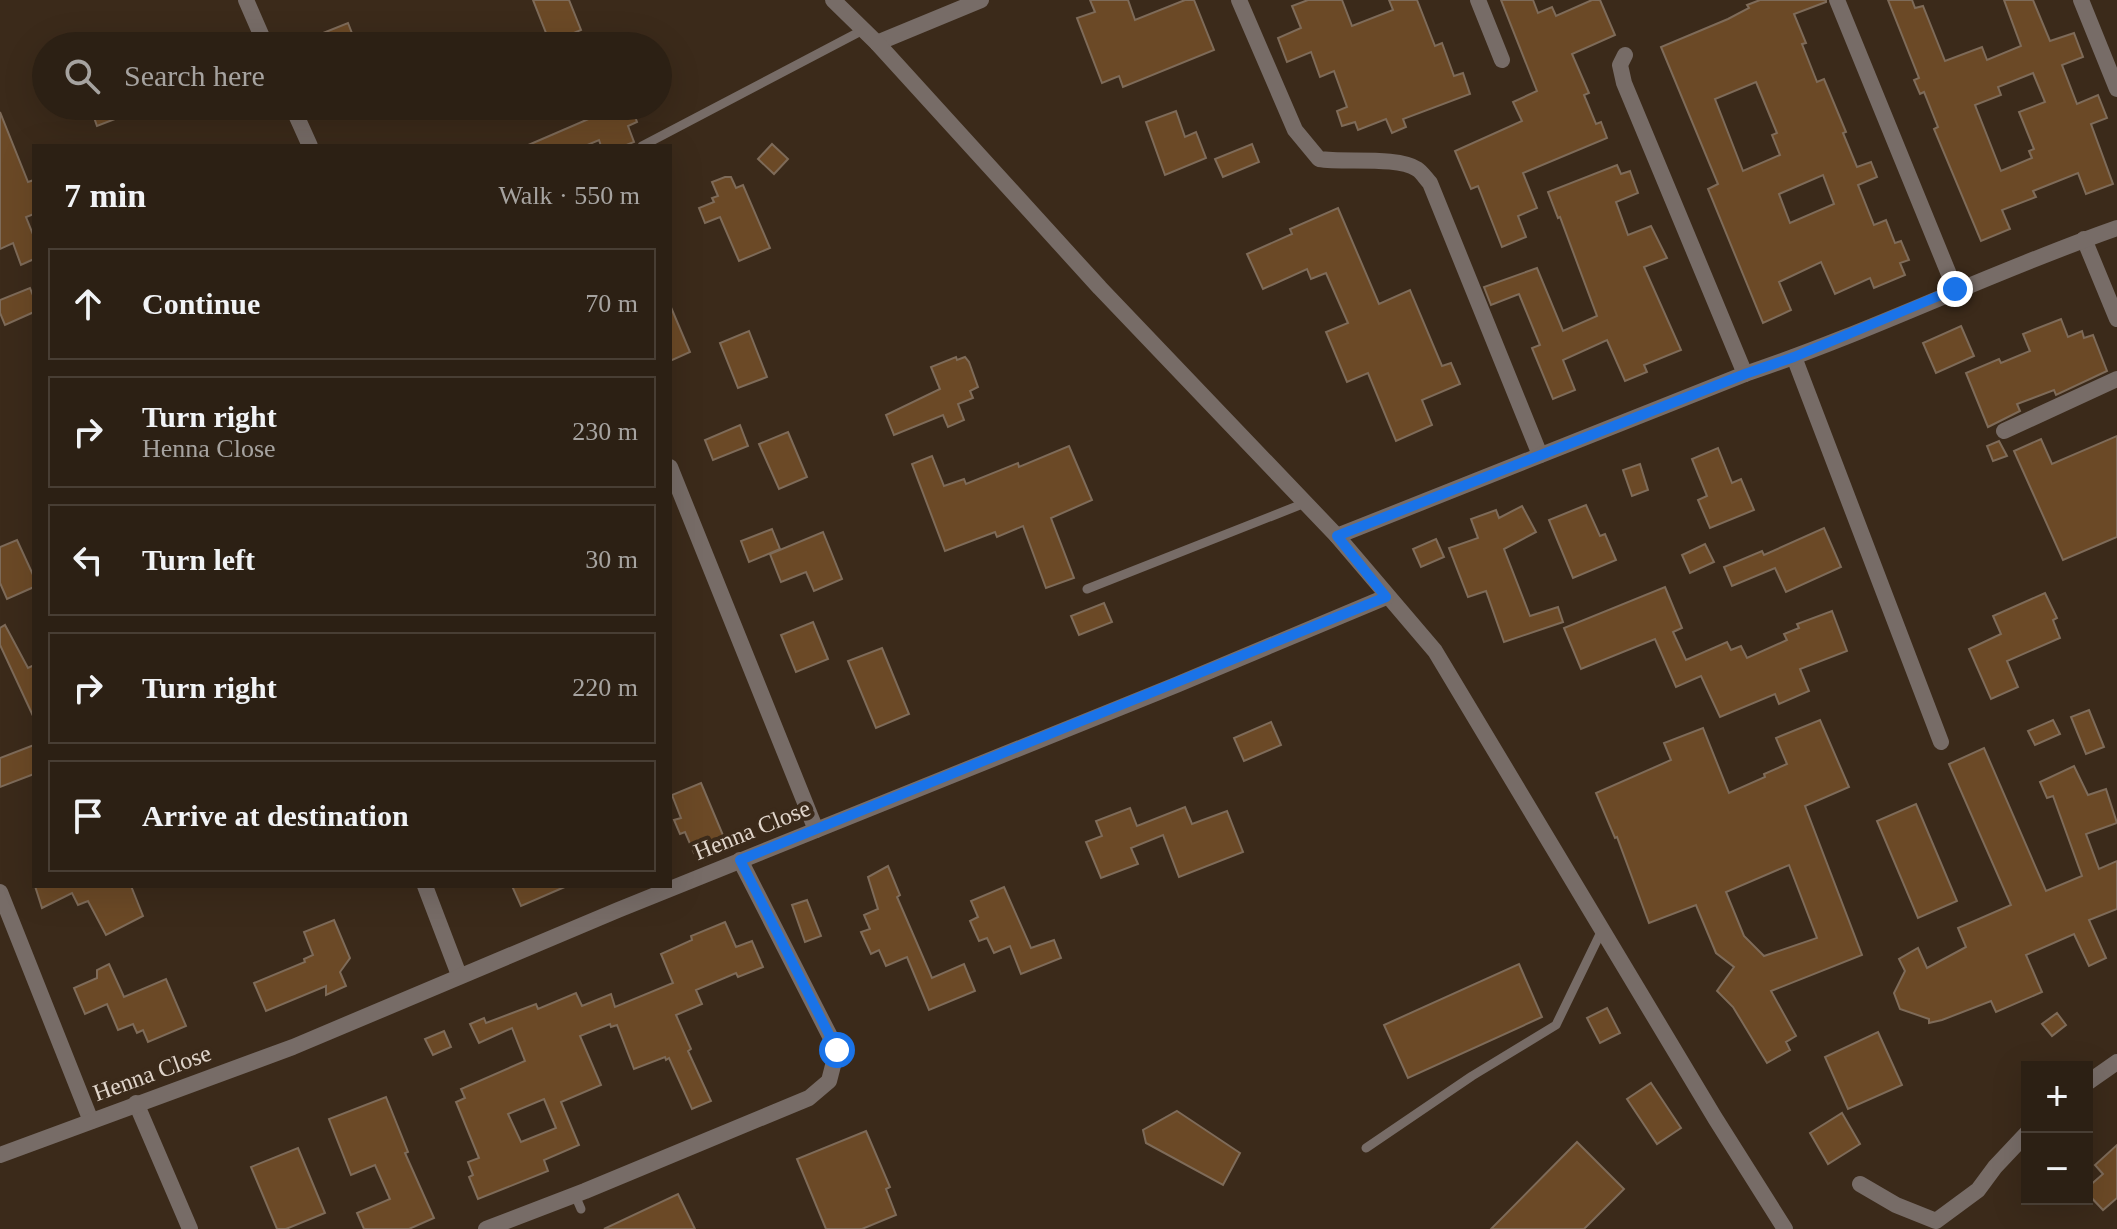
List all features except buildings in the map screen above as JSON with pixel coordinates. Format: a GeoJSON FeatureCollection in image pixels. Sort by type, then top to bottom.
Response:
{"type":"FeatureCollection","features":[{"type":"Feature","properties":{"kind":"street"},"geometry":{"type":"LineString","coordinates":[[246,0],[260,32]]}},
{"type":"Feature","properties":{"kind":"street"},"geometry":{"type":"LineString","coordinates":[[833,0],[877,43],[1100,288],[1337,536],[1435,651],[1785,1229]]}},
{"type":"Feature","properties":{"kind":"street"},"geometry":{"type":"LineString","coordinates":[[877,43],[981,0]]}},
{"type":"Feature","properties":{"kind":"street"},"geometry":{"type":"LineString","coordinates":[[1239,0],[1295,130],[1319,159],[1341,163],[1395,162],[1416,168],[1430,183],[1540,455]]}},
{"type":"Feature","properties":{"kind":"street"},"geometry":{"type":"LineString","coordinates":[[1478,0],[1502,60]]}},
{"type":"Feature","properties":{"kind":"street"},"geometry":{"type":"LineString","coordinates":[[1837,0],[1955,289]]}},
{"type":"Feature","properties":{"kind":"street"},"geometry":{"type":"LineString","coordinates":[[2081,0],[2117,89]]}},
{"type":"Feature","properties":{"kind":"street"},"geometry":{"type":"LineString","coordinates":[[1625,55],[1620,65],[1624,83],[1745,374]]}},
{"type":"Feature","properties":{"kind":"street"},"geometry":{"type":"LineString","coordinates":[[298,120],[309,144]]}},
{"type":"Feature","properties":{"kind":"street"},"geometry":{"type":"LineString","coordinates":[[1337,536],[1794,357],[1955,289],[2117,228]]}},
{"type":"Feature","properties":{"kind":"street"},"geometry":{"type":"LineString","coordinates":[[2084,239],[2117,319]]}},
{"type":"Feature","properties":{"kind":"street"},"geometry":{"type":"LineString","coordinates":[[1794,357],[1941,742]]}},
{"type":"Feature","properties":{"kind":"street"},"geometry":{"type":"LineString","coordinates":[[2004,431],[2117,379]]}},
{"type":"Feature","properties":{"kind":"street"},"geometry":{"type":"LineString","coordinates":[[672,472],[816,830]]}},
{"type":"Feature","properties":{"kind":"street","name":"Henna Close"},"geometry":{"type":"LineString","coordinates":[[672,888],[1386,597]]}},
{"type":"Feature","properties":{"kind":"street"},"geometry":{"type":"LineString","coordinates":[[486,1229],[578,1202],[809,1098],[829,1081],[837,1050],[740,860]]}},
{"type":"Feature","properties":{"kind":"street"},"geometry":{"type":"LineString","coordinates":[[426,888],[459,975]]}},
{"type":"Feature","properties":{"kind":"street","name":"Henna Close"},"geometry":{"type":"LineString","coordinates":[[0,1155],[293,1047],[672,888]]}},
{"type":"Feature","properties":{"kind":"street"},"geometry":{"type":"LineString","coordinates":[[0,892],[91,1121]]}},
{"type":"Feature","properties":{"kind":"street"},"geometry":{"type":"LineString","coordinates":[[2093,1079],[2117,1062]]}},
{"type":"Feature","properties":{"kind":"street"},"geometry":{"type":"LineString","coordinates":[[136,1103],[190,1229]]}},
{"type":"Feature","properties":{"kind":"street"},"geometry":{"type":"LineString","coordinates":[[1860,1184],[1896,1205],[1936,1221],[1978,1190],[2021,1139]]}},
{"type":"Feature","properties":{"kind":"lane"},"geometry":{"type":"LineString","coordinates":[[646,144],[863,30]]}},
{"type":"Feature","properties":{"kind":"lane"},"geometry":{"type":"LineString","coordinates":[[1087,589],[1305,503]]}},
{"type":"Feature","properties":{"kind":"lane"},"geometry":{"type":"LineString","coordinates":[[1366,1148],[1472,1076],[1556,1025],[1602,929]]}},
{"type":"Feature","properties":{"kind":"route"},"geometry":{"type":"LineString","coordinates":[[837,1050],[740,860],[1386,597],[1337,536],[1794,357],[1955,289]]}}]}
